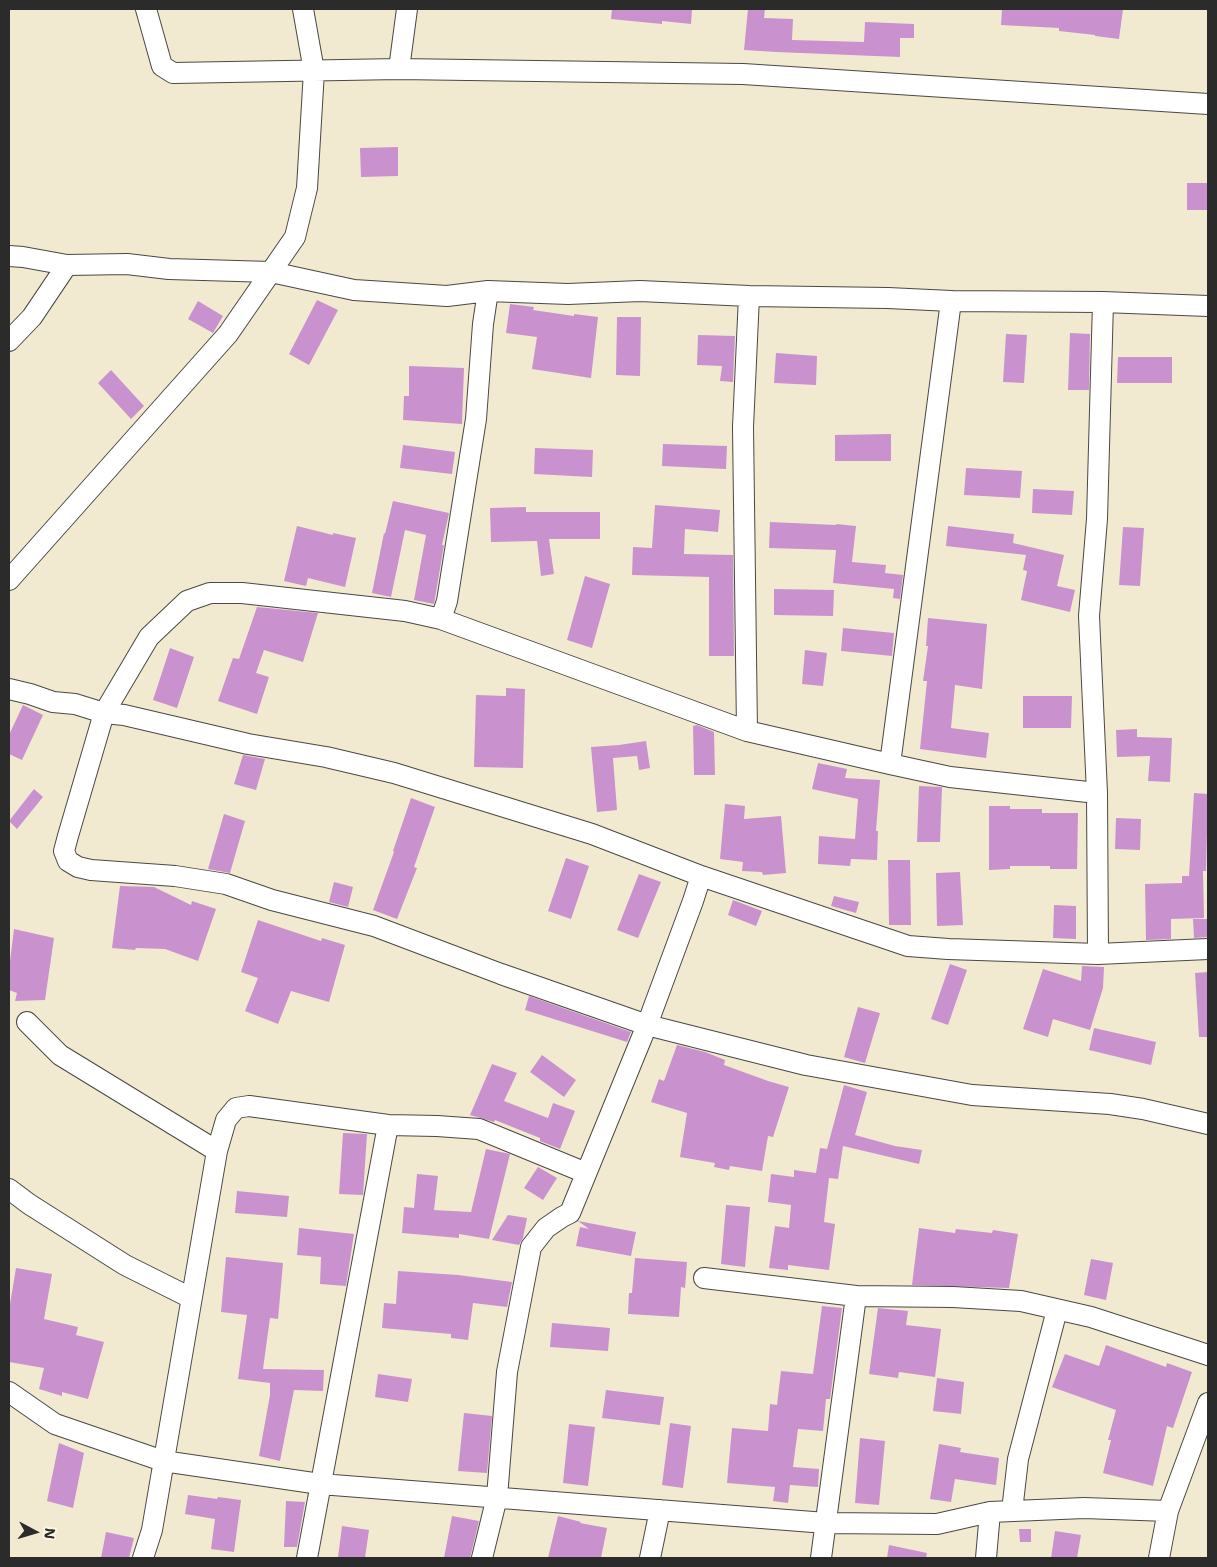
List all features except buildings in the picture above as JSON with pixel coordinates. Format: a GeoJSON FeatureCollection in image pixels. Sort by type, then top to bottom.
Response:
{"type":"FeatureCollection","features":[{"type":"Feature","properties":{"kind":"street"},"geometry":{"type":"LineString","coordinates":[[146,9],[162,66],[173,73],[399,69],[743,74],[1208,104]]}},
{"type":"Feature","properties":{"kind":"street"},"geometry":{"type":"LineString","coordinates":[[9,580],[228,334],[295,237],[307,188],[314,72],[303,9]]}},
{"type":"Feature","properties":{"kind":"street"},"geometry":{"type":"LineString","coordinates":[[399,69],[407,9]]}},
{"type":"Feature","properties":{"kind":"street"},"geometry":{"type":"LineString","coordinates":[[9,256],[67,265],[127,264],[169,269],[271,272],[354,290],[447,296],[488,291],[568,294],[640,291],[749,296],[951,301],[1103,302],[1208,306]]}},
{"type":"Feature","properties":{"kind":"street"},"geometry":{"type":"LineString","coordinates":[[9,341],[32,317],[67,265]]}},
{"type":"Feature","properties":{"kind":"street"},"geometry":{"type":"LineString","coordinates":[[441,619],[447,601],[476,420],[483,324],[488,291]]}},
{"type":"Feature","properties":{"kind":"street"},"geometry":{"type":"LineString","coordinates":[[747,731],[743,427],[749,296]]}},
{"type":"Feature","properties":{"kind":"street"},"geometry":{"type":"LineString","coordinates":[[890,764],[951,301]]}},
{"type":"Feature","properties":{"kind":"street"},"geometry":{"type":"LineString","coordinates":[[1098,954],[1097,793],[1089,616],[1096,519],[1103,302]]}},
{"type":"Feature","properties":{"kind":"street"},"geometry":{"type":"LineString","coordinates":[[1097,793],[981,781],[890,764],[747,731],[441,619],[406,611],[242,593],[210,593],[187,601],[149,637],[104,713],[64,851],[68,861],[91,870],[175,876],[226,884],[272,900],[374,926],[500,974],[647,1025],[806,1066],[972,1095],[1110,1104],[1144,1109],[1208,1124]]}},
{"type":"Feature","properties":{"kind":"street"},"geometry":{"type":"LineString","coordinates":[[9,689],[104,713],[124,715],[248,744],[326,756],[394,773],[592,834],[701,876],[908,946],[1098,954],[1208,949]]}},
{"type":"Feature","properties":{"kind":"street"},"geometry":{"type":"LineString","coordinates":[[482,1558],[497,1497],[507,1372],[531,1247],[546,1228],[570,1213],[647,1025],[694,901],[701,876]]}},
{"type":"Feature","properties":{"kind":"street"},"geometry":{"type":"LineString","coordinates":[[27,1022],[60,1055],[217,1151]]}},
{"type":"Feature","properties":{"kind":"street"},"geometry":{"type":"LineString","coordinates":[[143,1558],[152,1530],[217,1151],[226,1120],[236,1108],[249,1106],[388,1125],[437,1126],[479,1130],[586,1173]]}},
{"type":"Feature","properties":{"kind":"street"},"geometry":{"type":"LineString","coordinates":[[307,1558],[388,1125]]}},
{"type":"Feature","properties":{"kind":"street"},"geometry":{"type":"LineString","coordinates":[[9,1190],[125,1265],[191,1298]]}},
{"type":"Feature","properties":{"kind":"street"},"geometry":{"type":"LineString","coordinates":[[704,1278],[856,1296],[953,1297],[1021,1301],[1091,1317],[1208,1355]]}},
{"type":"Feature","properties":{"kind":"street"},"geometry":{"type":"LineString","coordinates":[[821,1558],[856,1296]]}},
{"type":"Feature","properties":{"kind":"street"},"geometry":{"type":"LineString","coordinates":[[1012,1511],[1018,1459],[1057,1310]]}},
{"type":"Feature","properties":{"kind":"street"},"geometry":{"type":"LineString","coordinates":[[10,1397],[55,1424],[164,1462],[320,1484],[826,1524],[937,1524],[990,1512],[1084,1508],[1168,1512]]}},
{"type":"Feature","properties":{"kind":"street"},"geometry":{"type":"LineString","coordinates":[[1159,1558],[1168,1512],[1207,1413]]}},
{"type":"Feature","properties":{"kind":"street"},"geometry":{"type":"LineString","coordinates":[[650,1558],[660,1510]]}},
{"type":"Feature","properties":{"kind":"street"},"geometry":{"type":"LineString","coordinates":[[986,1558],[990,1512]]}}]}
